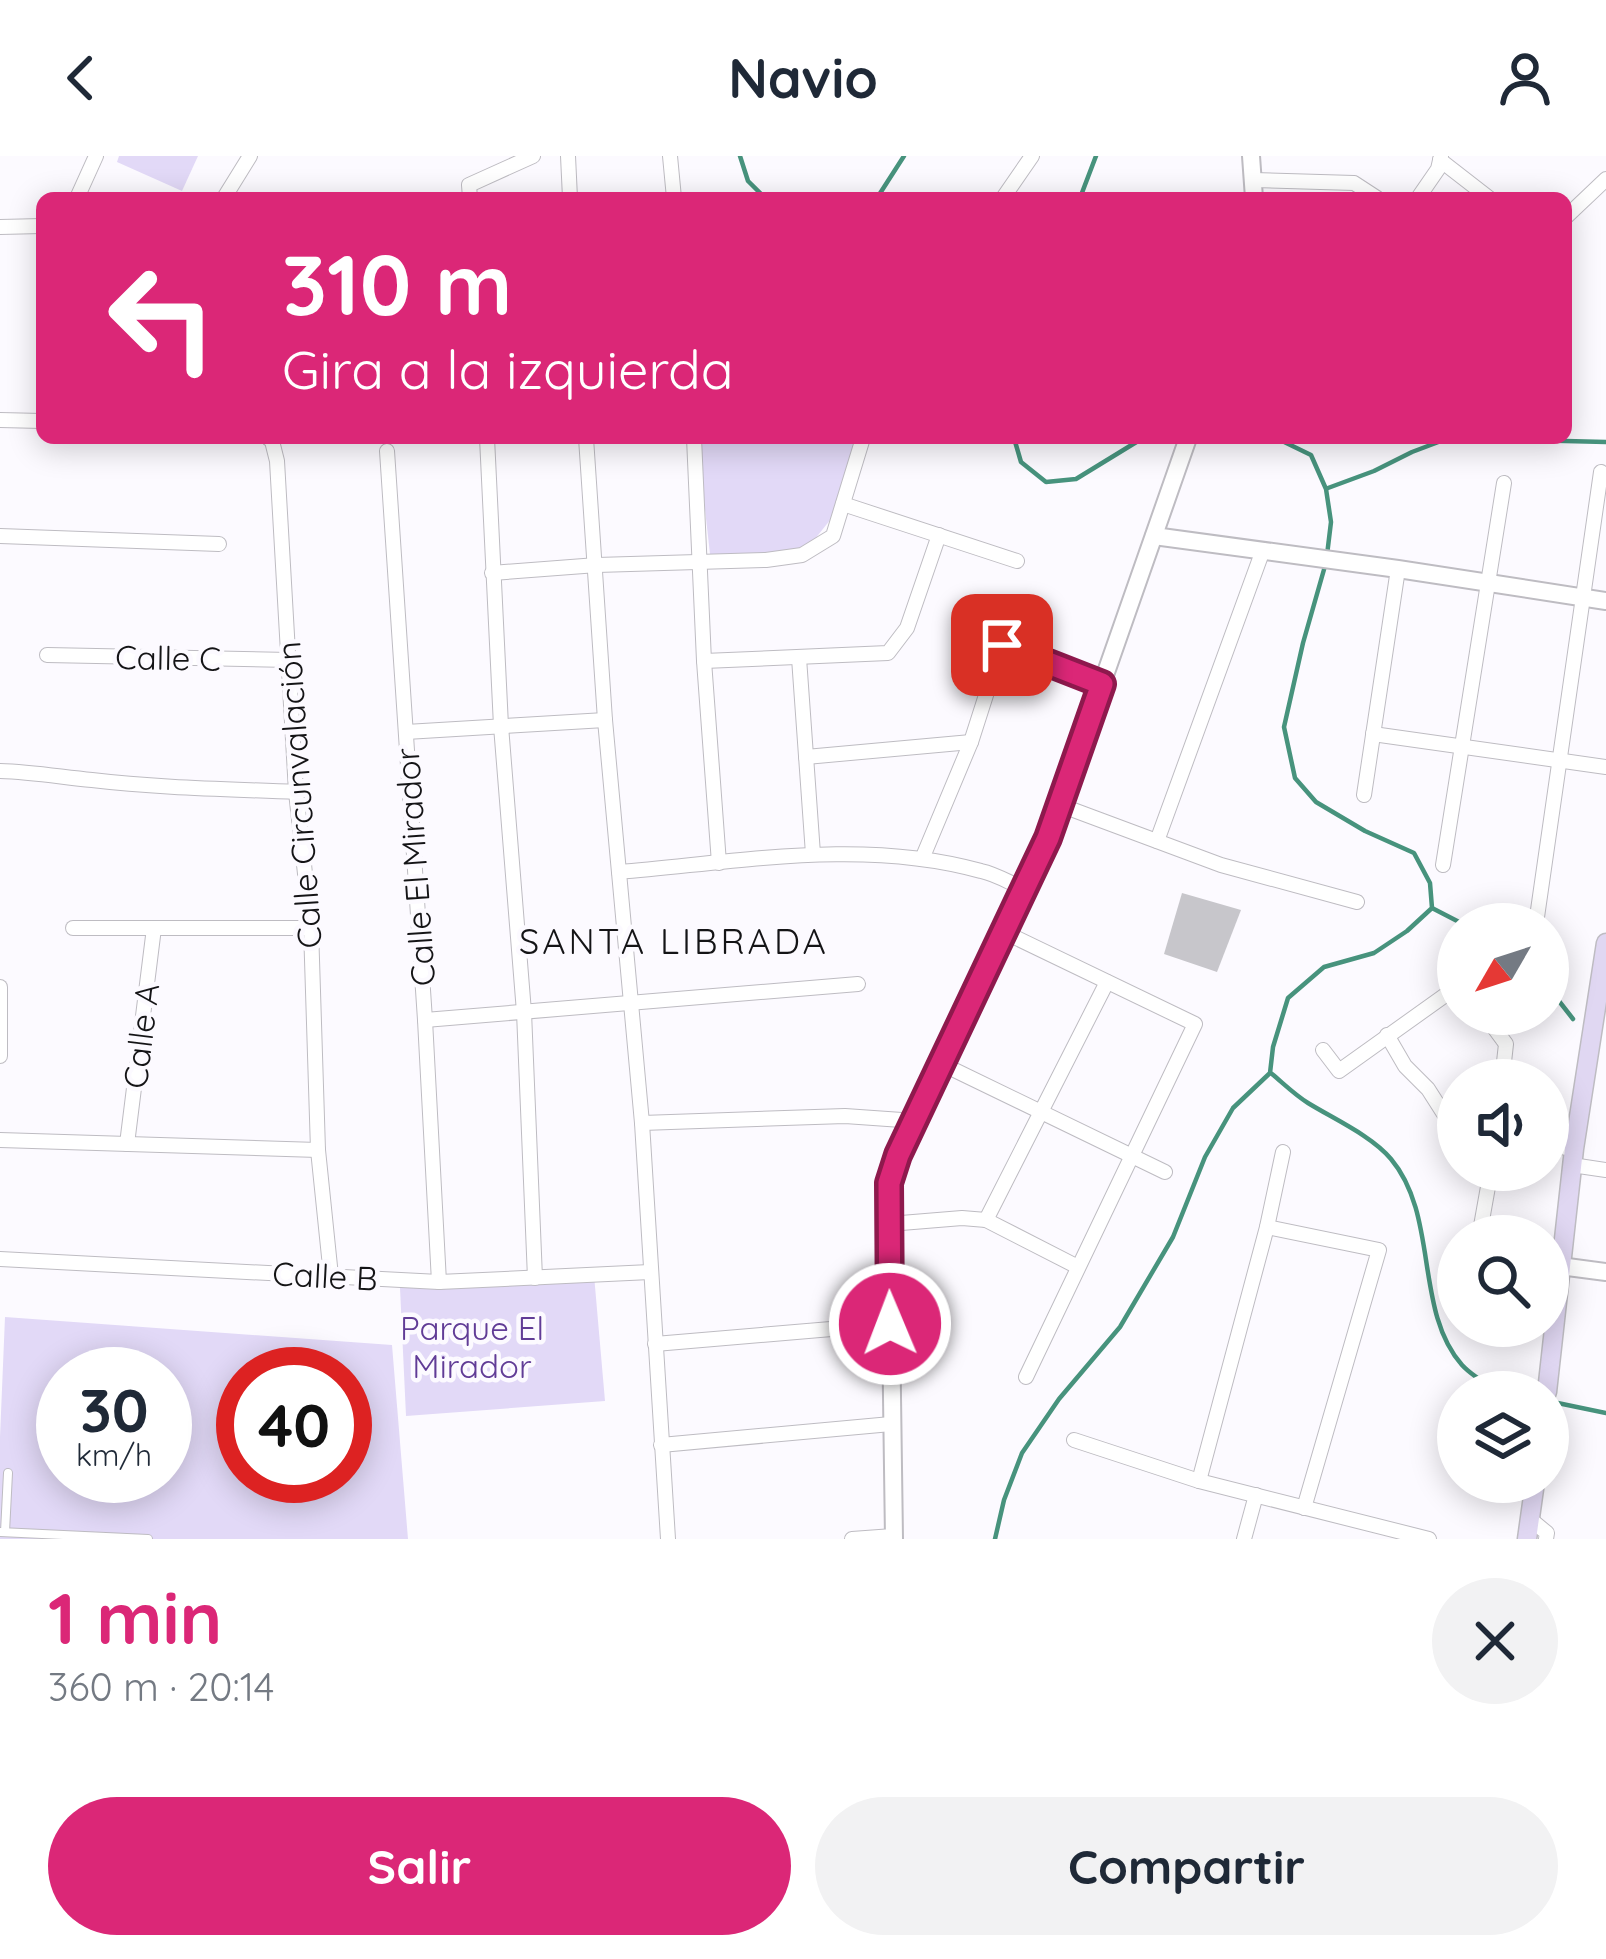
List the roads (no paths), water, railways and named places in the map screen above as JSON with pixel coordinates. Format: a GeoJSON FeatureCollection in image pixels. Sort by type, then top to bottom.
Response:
{"type":"FeatureCollection","features":[{"type":"Feature","properties":{"kind":"main road"},"geometry":{"type":"LineString","coordinates":[[1566,1215],[1598,1032],[1606,943]]}},
{"type":"Feature","properties":{"kind":"street"},"geometry":{"type":"LineString","coordinates":[[80,192],[96,156]]}},
{"type":"Feature","properties":{"kind":"street"},"geometry":{"type":"LineString","coordinates":[[228,192],[250,156]]}},
{"type":"Feature","properties":{"kind":"street"},"geometry":{"type":"LineString","coordinates":[[470,192],[469,185],[533,156]]}},
{"type":"Feature","properties":{"kind":"street"},"geometry":{"type":"LineString","coordinates":[[568,156],[570,192]]}},
{"type":"Feature","properties":{"kind":"street"},"geometry":{"type":"LineString","coordinates":[[670,156],[673,192]]}},
{"type":"Feature","properties":{"kind":"street"},"geometry":{"type":"LineString","coordinates":[[1007,192],[1032,156]]}},
{"type":"Feature","properties":{"kind":"street"},"geometry":{"type":"LineString","coordinates":[[1251,156],[1254,189],[1354,183],[1368,192]]}},
{"type":"Feature","properties":{"kind":"street"},"geometry":{"type":"LineString","coordinates":[[1422,192],[1440,158],[1482,192]]}},
{"type":"Feature","properties":{"kind":"street"},"geometry":{"type":"LineString","coordinates":[[1572,212],[1606,179]]}},
{"type":"Feature","properties":{"kind":"street"},"geometry":{"type":"LineString","coordinates":[[0,226],[36,226]]}},
{"type":"Feature","properties":{"kind":"street"},"geometry":{"type":"LineString","coordinates":[[0,419],[36,421]]}},
{"type":"Feature","properties":{"kind":"street","name":"Calle Circunvalación"},"geometry":{"type":"LineString","coordinates":[[271,444],[277,461],[296,792],[311,928],[318,1150],[331,1276]]}},
{"type":"Feature","properties":{"kind":"street"},"geometry":{"type":"LineString","coordinates":[[488,444],[500,726],[524,1012],[535,1279]]}},
{"type":"Feature","properties":{"kind":"street"},"geometry":{"type":"LineString","coordinates":[[587,444],[605,720],[633,1002],[668,1539]]}},
{"type":"Feature","properties":{"kind":"street"},"geometry":{"type":"LineString","coordinates":[[694,444],[718,863]]}},
{"type":"Feature","properties":{"kind":"street"},"geometry":{"type":"LineString","coordinates":[[492,573],[701,564],[802,554],[833,536],[861,444]]}},
{"type":"Feature","properties":{"kind":"street"},"geometry":{"type":"LineString","coordinates":[[852,1539],[893,1538],[889,1183],[1048,838],[1185,444]]}},
{"type":"Feature","properties":{"kind":"street","name":"Calle El Mirador"},"geometry":{"type":"LineString","coordinates":[[387,452],[439,1282]]}},
{"type":"Feature","properties":{"kind":"street"},"geometry":{"type":"LineString","coordinates":[[1539,903],[1601,472]]}},
{"type":"Feature","properties":{"kind":"street"},"geometry":{"type":"LineString","coordinates":[[1443,866],[1504,483]]}},
{"type":"Feature","properties":{"kind":"street"},"geometry":{"type":"LineString","coordinates":[[843,504],[1017,560]]}},
{"type":"Feature","properties":{"kind":"street"},"geometry":{"type":"LineString","coordinates":[[0,536],[219,544]]}},
{"type":"Feature","properties":{"kind":"street"},"geometry":{"type":"LineString","coordinates":[[704,662],[888,653],[908,628],[939,536]]}},
{"type":"Feature","properties":{"kind":"street"},"geometry":{"type":"LineString","coordinates":[[1154,536],[1606,601]]}},
{"type":"Feature","properties":{"kind":"street"},"geometry":{"type":"LineString","coordinates":[[1156,841],[1263,550]]}},
{"type":"Feature","properties":{"kind":"street"},"geometry":{"type":"LineString","coordinates":[[1364,795],[1398,568]]}},
{"type":"Feature","properties":{"kind":"street"},"geometry":{"type":"LineString","coordinates":[[922,859],[971,742],[1002,645],[1102,684]]}},
{"type":"Feature","properties":{"kind":"street","name":"Calle C"},"geometry":{"type":"LineString","coordinates":[[47,655],[289,660]]}},
{"type":"Feature","properties":{"kind":"street"},"geometry":{"type":"LineString","coordinates":[[800,658],[813,854]]}},
{"type":"Feature","properties":{"kind":"street"},"geometry":{"type":"LineString","coordinates":[[406,732],[605,720]]}},
{"type":"Feature","properties":{"kind":"street"},"geometry":{"type":"LineString","coordinates":[[1373,734],[1606,767]]}},
{"type":"Feature","properties":{"kind":"street"},"geometry":{"type":"LineString","coordinates":[[806,757],[971,742]]}},
{"type":"Feature","properties":{"kind":"street"},"geometry":{"type":"LineString","coordinates":[[0,771],[170,787],[296,792]]}},
{"type":"Feature","properties":{"kind":"street"},"geometry":{"type":"LineString","coordinates":[[1060,806],[1221,865],[1357,902]]}},
{"type":"Feature","properties":{"kind":"street"},"geometry":{"type":"LineString","coordinates":[[620,872],[866,853],[985,871],[1024,889]]}},
{"type":"Feature","properties":{"kind":"street"},"geometry":{"type":"LineString","coordinates":[[73,928],[311,928]]}},
{"type":"Feature","properties":{"kind":"street","name":"Calle A"},"geometry":{"type":"LineString","coordinates":[[128,1144],[154,928]]}},
{"type":"Feature","properties":{"kind":"street"},"geometry":{"type":"LineString","coordinates":[[1004,932],[1195,1024],[1027,1377]]}},
{"type":"Feature","properties":{"kind":"street"},"geometry":{"type":"LineString","coordinates":[[986,1220],[1107,982]]}},
{"type":"Feature","properties":{"kind":"street"},"geometry":{"type":"LineString","coordinates":[[425,1020],[858,984]]}},
{"type":"Feature","properties":{"kind":"street"},"geometry":{"type":"LineString","coordinates":[[0,987],[0,1056]]}},
{"type":"Feature","properties":{"kind":"street"},"geometry":{"type":"LineString","coordinates":[[1323,1050],[1339,1071],[1437,992]]}},
{"type":"Feature","properties":{"kind":"street"},"geometry":{"type":"LineString","coordinates":[[1387,1035],[1437,1103]]}},
{"type":"Feature","properties":{"kind":"street"},"geometry":{"type":"LineString","coordinates":[[943,1064],[1165,1172]]}},
{"type":"Feature","properties":{"kind":"street"},"geometry":{"type":"LineString","coordinates":[[642,1124],[845,1116],[916,1120]]}},
{"type":"Feature","properties":{"kind":"street"},"geometry":{"type":"LineString","coordinates":[[0,1140],[318,1150]]}},
{"type":"Feature","properties":{"kind":"street"},"geometry":{"type":"LineString","coordinates":[[1199,1480],[1283,1152]]}},
{"type":"Feature","properties":{"kind":"street"},"geometry":{"type":"LineString","coordinates":[[1569,1155],[1606,1170]]}},
{"type":"Feature","properties":{"kind":"street"},"geometry":{"type":"LineString","coordinates":[[889,1224],[986,1220],[1078,1268]]}},
{"type":"Feature","properties":{"kind":"street"},"geometry":{"type":"LineString","coordinates":[[1267,1227],[1379,1250],[1304,1508]]}},
{"type":"Feature","properties":{"kind":"street","name":"Calle B"},"geometry":{"type":"LineString","coordinates":[[0,1259],[439,1282],[650,1272]]}},
{"type":"Feature","properties":{"kind":"street"},"geometry":{"type":"LineString","coordinates":[[1569,1267],[1606,1272]]}},
{"type":"Feature","properties":{"kind":"street"},"geometry":{"type":"LineString","coordinates":[[655,1344],[890,1324]]}},
{"type":"Feature","properties":{"kind":"street"},"geometry":{"type":"LineString","coordinates":[[661,1444],[891,1424]]}},
{"type":"Feature","properties":{"kind":"street"},"geometry":{"type":"LineString","coordinates":[[1074,1440],[1199,1480],[1429,1539]]}},
{"type":"Feature","properties":{"kind":"street"},"geometry":{"type":"LineString","coordinates":[[1244,1539],[1256,1495]]}},
{"type":"Feature","properties":{"kind":"street"},"geometry":{"type":"LineString","coordinates":[[1529,1529],[1547,1533],[1546,1539]]}},
{"type":"Feature","properties":{"kind":"lane"},"geometry":{"type":"LineString","coordinates":[[8,1473],[3,1532],[148,1539]]}},
{"type":"Feature","properties":{"kind":"waterway"},"geometry":{"type":"LineString","coordinates":[[740,156],[748,181],[759,192]]}},
{"type":"Feature","properties":{"kind":"waterway"},"geometry":{"type":"LineString","coordinates":[[881,192],[904,156]]}},
{"type":"Feature","properties":{"kind":"waterway"},"geometry":{"type":"LineString","coordinates":[[1082,192],[1096,156]]}},
{"type":"Feature","properties":{"kind":"waterway"},"geometry":{"type":"LineString","coordinates":[[1572,441],[1606,442]]}},
{"type":"Feature","properties":{"kind":"waterway"},"geometry":{"type":"LineString","coordinates":[[1016,444],[1021,462],[1046,482],[1076,479],[1133,444]]}},
{"type":"Feature","properties":{"kind":"waterway"},"geometry":{"type":"LineString","coordinates":[[1288,444],[1311,455],[1326,489],[1331,522],[1327,555]]}},
{"type":"Feature","properties":{"kind":"waterway"},"geometry":{"type":"LineString","coordinates":[[1328,488],[1433,444]]}},
{"type":"Feature","properties":{"kind":"waterway"},"geometry":{"type":"LineString","coordinates":[[995,1539],[1022,1453],[1059,1399],[1120,1327],[1173,1237],[1205,1157],[1233,1108],[1270,1073],[1288,998],[1324,967],[1374,953],[1432,908],[1430,883],[1414,853],[1316,802],[1295,778],[1284,727],[1325,566]]}},
{"type":"Feature","properties":{"kind":"waterway"},"geometry":{"type":"LineString","coordinates":[[1432,908],[1437,911]]}},
{"type":"Feature","properties":{"kind":"waterway"},"geometry":{"type":"LineString","coordinates":[[1569,1014],[1573,1019]]}},
{"type":"Feature","properties":{"kind":"waterway"},"geometry":{"type":"LineString","coordinates":[[1272,1074],[1391,1159],[1416,1208],[1437,1318],[1447,1343],[1469,1371]]}},
{"type":"Feature","properties":{"kind":"waterway"},"geometry":{"type":"LineString","coordinates":[[1569,1405],[1606,1413]]}},
{"type":"Feature","properties":{"kind":"district","name":"SANTA LIBRADA"},"geometry":{"type":"Point","coordinates":[674,941]}},
{"type":"Feature","properties":{"kind":"park label","name":"Parque El Mirador"},"geometry":{"type":"Point","coordinates":[472,1347]}}]}
